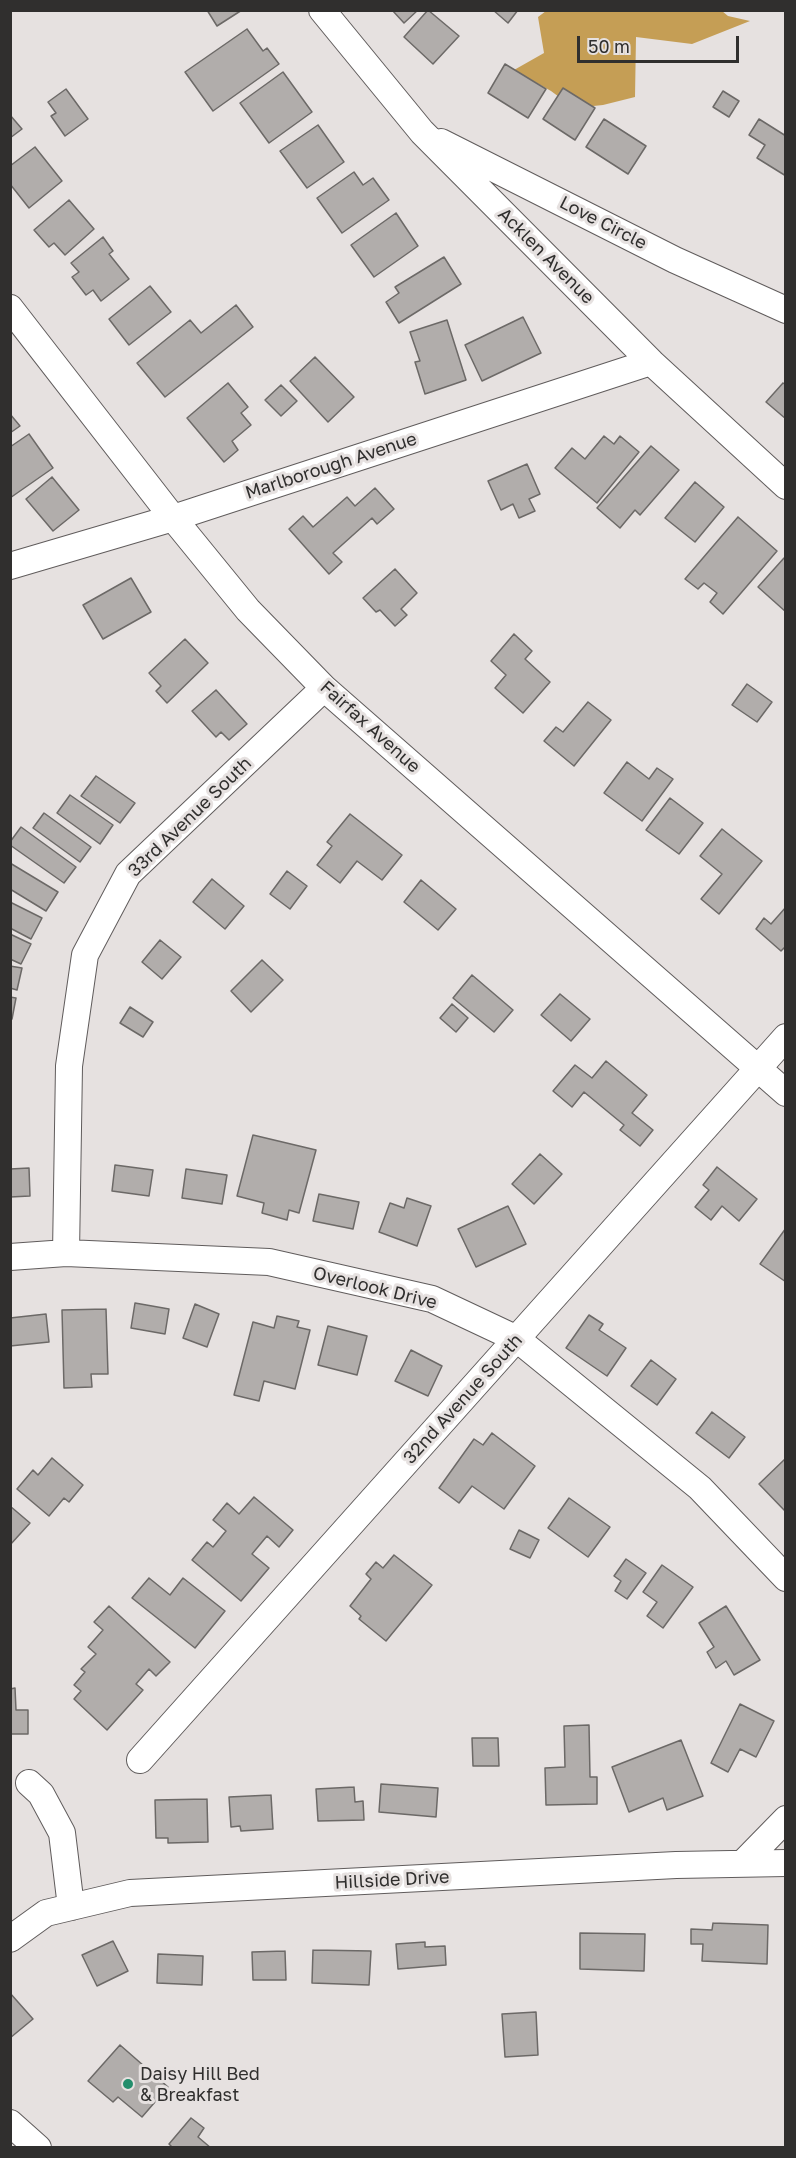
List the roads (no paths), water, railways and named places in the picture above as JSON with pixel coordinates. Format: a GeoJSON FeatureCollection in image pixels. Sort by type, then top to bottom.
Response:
{"type":"FeatureCollection","features":[{"type":"Feature","properties":{"kind":"street","name":"Acklen Avenue"},"geometry":{"type":"LineString","coordinates":[[322,10],[422,132],[651,362],[786,486]]}},
{"type":"Feature","properties":{"kind":"street","name":"Love Circle"},"geometry":{"type":"LineString","coordinates":[[422,132],[675,260],[786,310]]}},
{"type":"Feature","properties":{"kind":"street","name":"Fairfax Avenue"},"geometry":{"type":"LineString","coordinates":[[10,308],[173,518],[248,610],[324,688],[786,1093]]}},
{"type":"Feature","properties":{"kind":"street","name":"Marlborough Avenue"},"geometry":{"type":"LineString","coordinates":[[10,566],[173,518],[651,362]]}},
{"type":"Feature","properties":{"kind":"street","name":"33rd Avenue South"},"geometry":{"type":"LineString","coordinates":[[66,1253],[69,1066],[85,955],[128,874],[324,688]]}},
{"type":"Feature","properties":{"kind":"street","name":"32nd Avenue South"},"geometry":{"type":"LineString","coordinates":[[140,1760],[786,1037]]}},
{"type":"Feature","properties":{"kind":"street","name":"Overlook Drive"},"geometry":{"type":"LineString","coordinates":[[10,1257],[66,1253],[269,1262],[432,1299],[517,1339],[700,1488],[786,1578]]}},
{"type":"Feature","properties":{"kind":"street"},"geometry":{"type":"LineString","coordinates":[[29,1783],[41,1794],[62,1833],[70,1907]]}},
{"type":"Feature","properties":{"kind":"street"},"geometry":{"type":"LineString","coordinates":[[742,1864],[786,1819]]}},
{"type":"Feature","properties":{"kind":"street","name":"Hillside Drive"},"geometry":{"type":"LineString","coordinates":[[10,1940],[46,1913],[130,1893],[676,1865],[786,1863]]}},
{"type":"Feature","properties":{"kind":"street"},"geometry":{"type":"LineString","coordinates":[[10,2123],[38,2148]]}},
{"type":"Feature","properties":{"kind":"place","name":"Daisy Hill Bed & Breakfast"},"geometry":{"type":"Point","coordinates":[128,2084]}}]}
